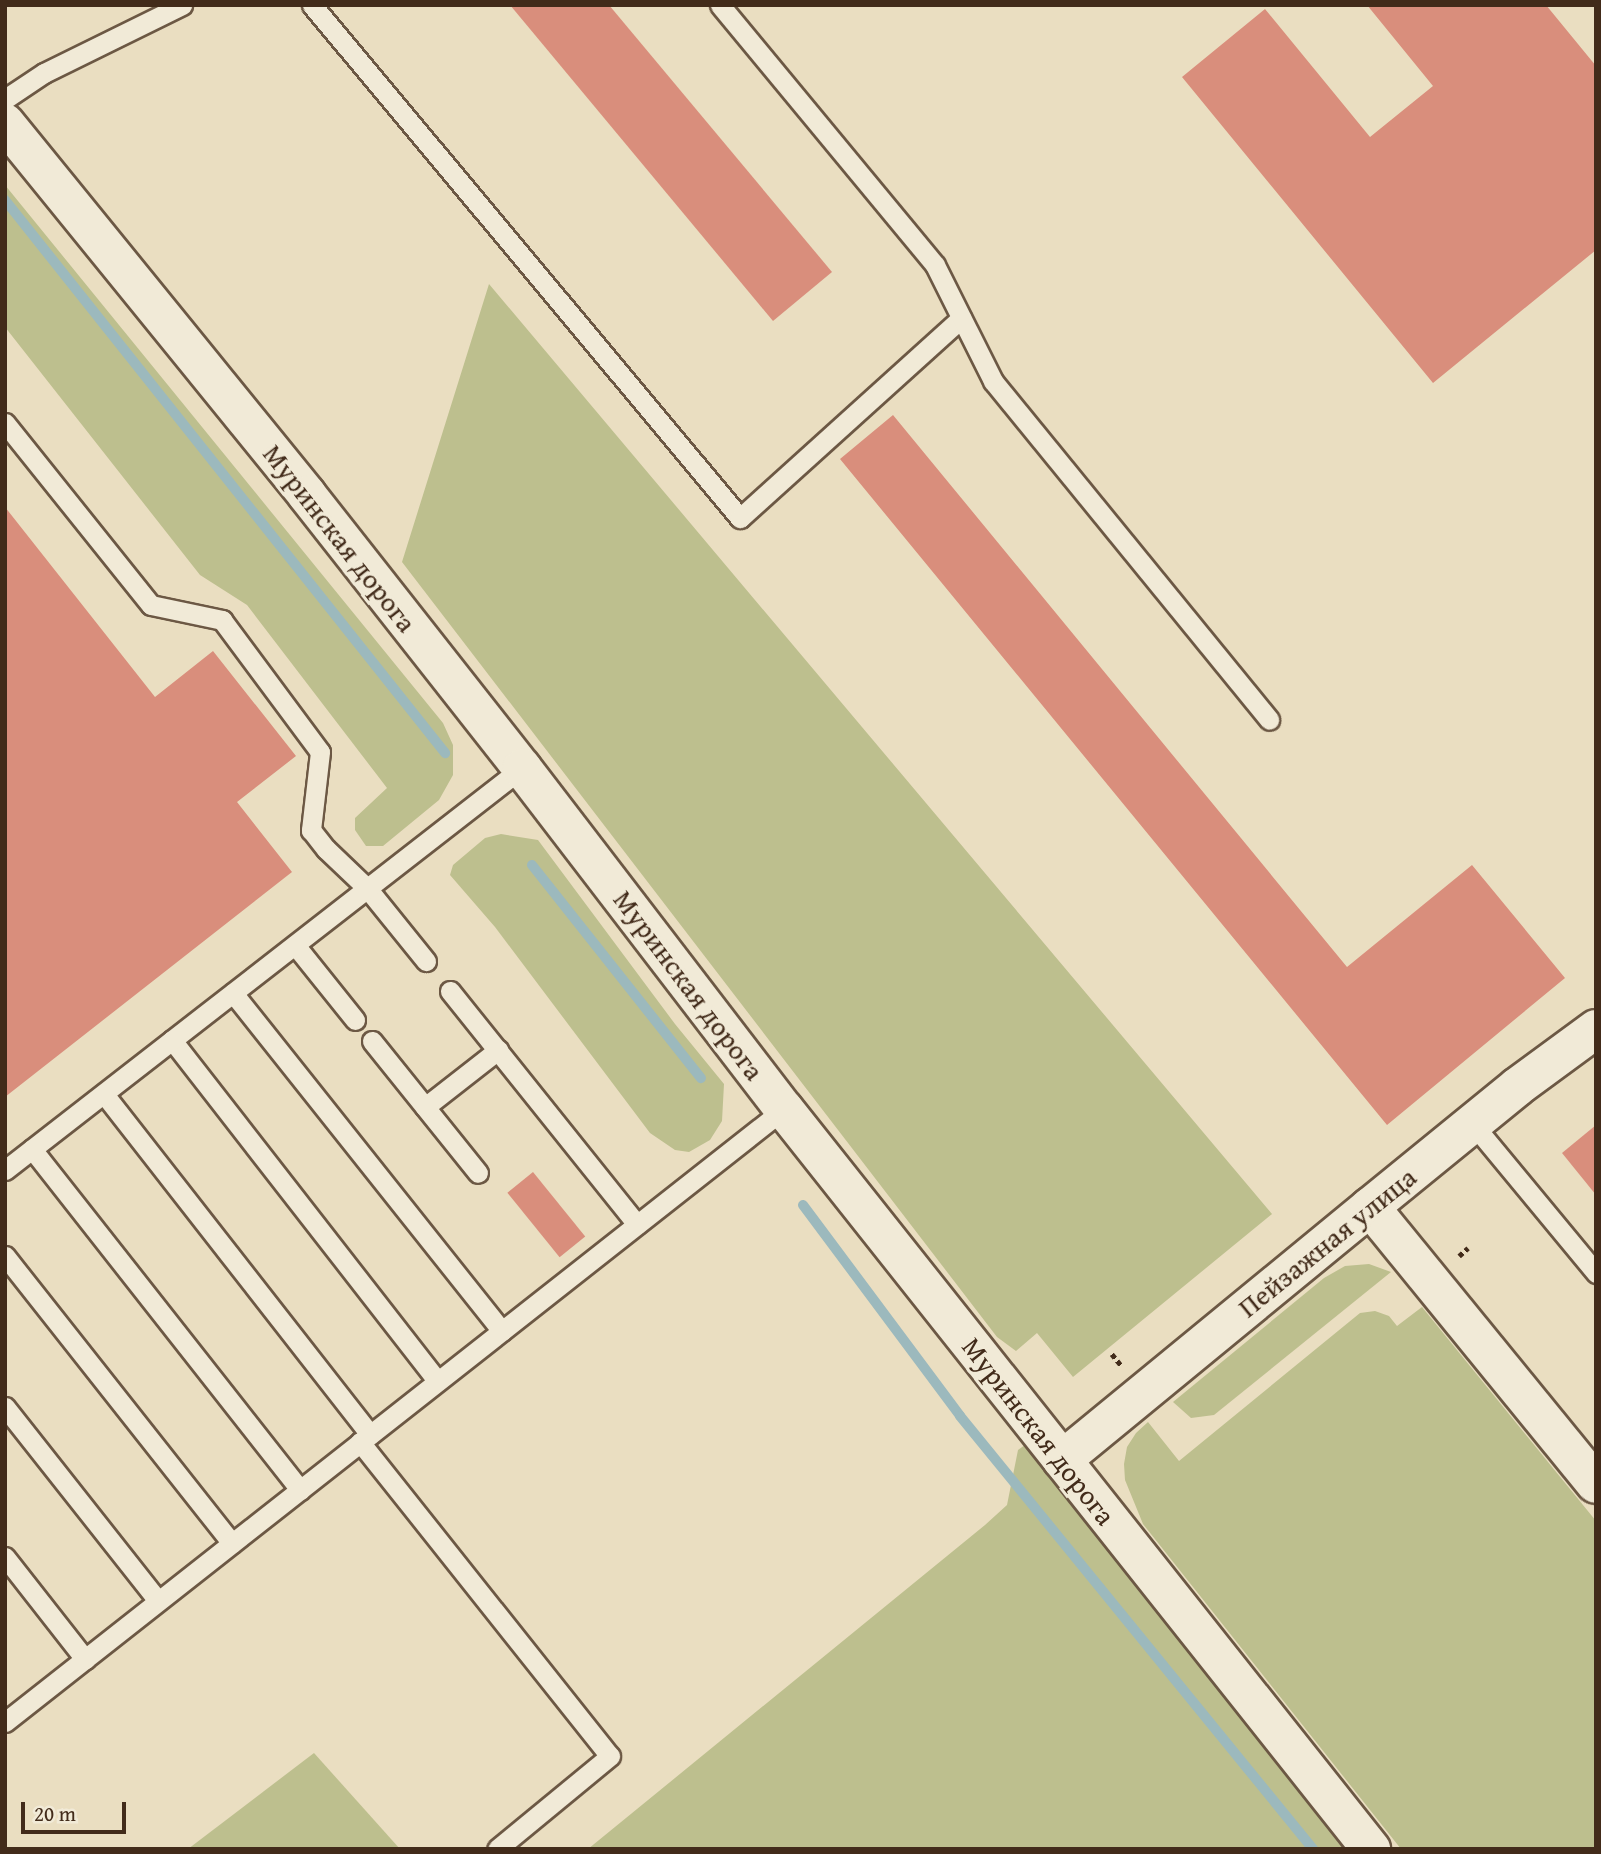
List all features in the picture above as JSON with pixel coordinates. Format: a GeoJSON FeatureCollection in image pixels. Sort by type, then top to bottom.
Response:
{"type":"FeatureCollection","features":[{"type":"Feature","properties":{"kind":"street","name":"Муринская дорога"},"geometry":{"type":"LineString","coordinates":[[5,123],[299,484],[522,768],[783,1109],[1371,1849]]}},
{"type":"Feature","properties":{"kind":"street","name":"Пейзажная улица"},"geometry":{"type":"LineString","coordinates":[[1062,1460],[1472,1124],[1596,1029]]}},
{"type":"Feature","properties":{"kind":"street"},"geometry":{"type":"LineString","coordinates":[[1370,1207],[1596,1485]]}},
{"type":"Feature","properties":{"kind":"lane"},"geometry":{"type":"LineString","coordinates":[[5,99],[44,73],[182,5]]}},
{"type":"Feature","properties":{"kind":"lane"},"geometry":{"type":"LineString","coordinates":[[312,5],[740,518],[961,317]]}},
{"type":"Feature","properties":{"kind":"lane"},"geometry":{"type":"LineString","coordinates":[[720,5],[934,265],[993,381],[1269,720]]}},
{"type":"Feature","properties":{"kind":"lane"},"geometry":{"type":"LineString","coordinates":[[5,423],[150,605],[222,620],[320,752],[312,830],[326,849],[368,888],[426,961]]}},
{"type":"Feature","properties":{"kind":"lane"},"geometry":{"type":"LineString","coordinates":[[5,1170],[522,768]]}},
{"type":"Feature","properties":{"kind":"lane"},"geometry":{"type":"LineString","coordinates":[[295,945],[355,1020]]}},
{"type":"Feature","properties":{"kind":"lane"},"geometry":{"type":"LineString","coordinates":[[450,991],[637,1224]]}},
{"type":"Feature","properties":{"kind":"lane"},"geometry":{"type":"LineString","coordinates":[[233,993],[502,1331]]}},
{"type":"Feature","properties":{"kind":"lane"},"geometry":{"type":"LineString","coordinates":[[172,1040],[437,1381]]}},
{"type":"Feature","properties":{"kind":"lane"},"geometry":{"type":"LineString","coordinates":[[372,1041],[478,1173]]}},
{"type":"Feature","properties":{"kind":"lane"},"geometry":{"type":"LineString","coordinates":[[425,1107],[498,1050]]}},
{"type":"Feature","properties":{"kind":"lane"},"geometry":{"type":"LineString","coordinates":[[104,1094],[610,1756],[497,1849]]}},
{"type":"Feature","properties":{"kind":"lane"},"geometry":{"type":"LineString","coordinates":[[9,1711],[85,1659],[783,1109]]}},
{"type":"Feature","properties":{"kind":"lane"},"geometry":{"type":"LineString","coordinates":[[1472,1124],[1596,1273]]}},
{"type":"Feature","properties":{"kind":"lane"},"geometry":{"type":"LineString","coordinates":[[32,1149],[300,1490]]}},
{"type":"Feature","properties":{"kind":"lane"},"geometry":{"type":"LineString","coordinates":[[5,1256],[232,1544]]}},
{"type":"Feature","properties":{"kind":"lane"},"geometry":{"type":"LineString","coordinates":[[5,1408],[158,1601]]}},
{"type":"Feature","properties":{"kind":"lane"},"geometry":{"type":"LineString","coordinates":[[5,1557],[85,1659]]}},
{"type":"Feature","properties":{"kind":"green space"},"geometry":{"type":"Polygon","coordinates":[[[5,185],[443,723],[453,745],[453,775],[439,800],[383,846],[366,846],[355,830],[355,818],[387,788],[247,605],[200,575],[5,327],[5,185]]]}},
{"type":"Feature","properties":{"kind":"green space"},"geometry":{"type":"Polygon","coordinates":[[[489,284],[1272,1214],[1073,1377],[1037,1333],[1016,1351],[997,1337],[402,562],[489,284]]]}},
{"type":"Feature","properties":{"kind":"green space"},"geometry":{"type":"Polygon","coordinates":[[[501,834],[538,840],[675,1024],[724,1084],[722,1121],[710,1140],[689,1152],[675,1150],[650,1133],[495,927],[450,875],[453,865],[485,838],[501,834]]]}},
{"type":"Feature","properties":{"kind":"green space"},"geometry":{"type":"Polygon","coordinates":[[[1369,1264],[1391,1272],[1214,1415],[1191,1418],[1173,1402],[1324,1278],[1345,1266],[1369,1264]]]}},
{"type":"Feature","properties":{"kind":"green space"},"geometry":{"type":"Polygon","coordinates":[[[1422,1307],[1596,1521],[1596,1849],[1401,1849],[1143,1524],[1125,1480],[1127,1447],[1136,1433],[1148,1422],[1179,1461],[1360,1313],[1375,1311],[1389,1316],[1397,1326],[1422,1307]]]}},
{"type":"Feature","properties":{"kind":"green space"},"geometry":{"type":"Polygon","coordinates":[[[1029,1442],[1344,1849],[588,1849],[1007,1505],[1018,1450],[1029,1442]]]}},
{"type":"Feature","properties":{"kind":"green space"},"geometry":{"type":"Polygon","coordinates":[[[314,1753],[400,1849],[188,1849],[314,1753]]]}},
{"type":"Feature","properties":{"kind":"building"},"geometry":{"type":"Polygon","coordinates":[[[510,5],[609,5],[832,272],[773,321],[510,5]]]}},
{"type":"Feature","properties":{"kind":"building"},"geometry":{"type":"Polygon","coordinates":[[[1367,5],[1546,5],[1596,66],[1596,250],[1433,383],[1182,77],[1265,9],[1370,137],[1433,86],[1367,5]]]}},
{"type":"Feature","properties":{"kind":"building"},"geometry":{"type":"Polygon","coordinates":[[[893,415],[1347,967],[1472,865],[1565,978],[1387,1125],[840,459],[893,415]]]}},
{"type":"Feature","properties":{"kind":"building"},"geometry":{"type":"Polygon","coordinates":[[[5,507],[155,697],[213,651],[296,756],[237,802],[292,872],[5,1097],[5,507]]]}},
{"type":"Feature","properties":{"kind":"building"},"geometry":{"type":"Polygon","coordinates":[[[1596,1125],[1596,1195],[1562,1153],[1596,1125]]]}},
{"type":"Feature","properties":{"kind":"building"},"geometry":{"type":"Polygon","coordinates":[[[533,1172],[585,1237],[560,1257],[507,1193],[533,1172]]]}},
{"type":"Feature","properties":{"kind":"waterway"},"geometry":{"type":"LineString","coordinates":[[5,200],[445,753]]}},
{"type":"Feature","properties":{"kind":"waterway"},"geometry":{"type":"LineString","coordinates":[[532,865],[701,1078]]}},
{"type":"Feature","properties":{"kind":"waterway"},"geometry":{"type":"LineString","coordinates":[[803,1205],[960,1416],[1313,1849]]}}]}
